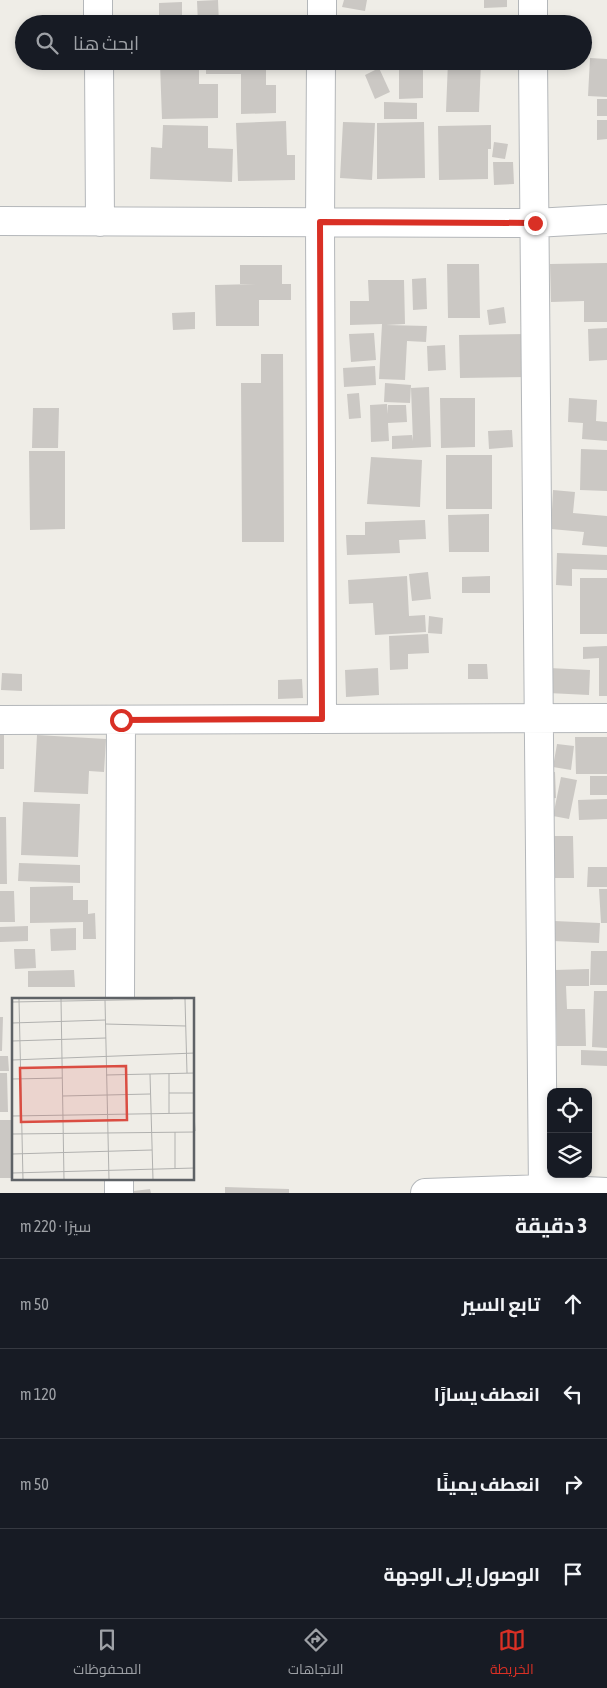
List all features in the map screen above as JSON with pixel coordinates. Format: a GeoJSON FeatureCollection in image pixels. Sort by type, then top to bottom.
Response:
{"type":"FeatureCollection","features":[{"type":"Feature","properties":{"kind":"street"},"geometry":{"type":"LineString","coordinates":[[98,0],[98,15]]}},
{"type":"Feature","properties":{"kind":"street"},"geometry":{"type":"LineString","coordinates":[[322,0],[322,15]]}},
{"type":"Feature","properties":{"kind":"street"},"geometry":{"type":"LineString","coordinates":[[533,0],[533,15]]}},
{"type":"Feature","properties":{"kind":"street"},"geometry":{"type":"LineString","coordinates":[[99,70],[100,222]]}},
{"type":"Feature","properties":{"kind":"street"},"geometry":{"type":"LineString","coordinates":[[321,70],[322,719]]}},
{"type":"Feature","properties":{"kind":"street"},"geometry":{"type":"LineString","coordinates":[[533,70],[543,1191]]}},
{"type":"Feature","properties":{"kind":"street"},"geometry":{"type":"LineString","coordinates":[[0,221],[535,223],[607,219]]}},
{"type":"Feature","properties":{"kind":"street"},"geometry":{"type":"LineString","coordinates":[[0,720],[607,718]]}},
{"type":"Feature","properties":{"kind":"street"},"geometry":{"type":"LineString","coordinates":[[120,998],[121,720]]}},
{"type":"Feature","properties":{"kind":"street"},"geometry":{"type":"LineString","coordinates":[[120,1180],[120,1193]]}},
{"type":"Feature","properties":{"kind":"street"},"geometry":{"type":"LineString","coordinates":[[425,1193],[607,1192]]}},
{"type":"Feature","properties":{"kind":"building"},"geometry":{"type":"Polygon","coordinates":[[[218,0],[219,15],[198,15],[197,1],[218,0]]]}},
{"type":"Feature","properties":{"kind":"building"},"geometry":{"type":"Polygon","coordinates":[[[344,0],[367,0],[365,11],[342,7],[344,0]]]}},
{"type":"Feature","properties":{"kind":"building"},"geometry":{"type":"Polygon","coordinates":[[[484,0],[507,0],[507,7],[484,8],[484,0]]]}},
{"type":"Feature","properties":{"kind":"building"},"geometry":{"type":"Polygon","coordinates":[[[182,2],[182,15],[159,15],[159,3],[182,2]]]}},
{"type":"Feature","properties":{"kind":"building"},"geometry":{"type":"Polygon","coordinates":[[[592,58],[607,59],[607,97],[588,96],[592,58]]]}},
{"type":"Feature","properties":{"kind":"building"},"geometry":{"type":"Polygon","coordinates":[[[160,70],[199,70],[199,84],[218,84],[218,118],[162,119],[160,70]]]}},
{"type":"Feature","properties":{"kind":"building"},"geometry":{"type":"Polygon","coordinates":[[[206,70],[266,70],[266,85],[276,85],[276,113],[241,114],[241,74],[206,74],[206,70]]]}},
{"type":"Feature","properties":{"kind":"building"},"geometry":{"type":"Polygon","coordinates":[[[375,70],[380,70],[390,92],[375,99],[365,75],[375,70]]]}},
{"type":"Feature","properties":{"kind":"building"},"geometry":{"type":"Polygon","coordinates":[[[399,70],[423,70],[423,98],[399,99],[399,70]]]}},
{"type":"Feature","properties":{"kind":"building"},"geometry":{"type":"Polygon","coordinates":[[[448,70],[481,70],[479,112],[446,112],[448,70]]]}},
{"type":"Feature","properties":{"kind":"building"},"geometry":{"type":"Polygon","coordinates":[[[597,99],[607,99],[607,116],[597,116],[597,99]]]}},
{"type":"Feature","properties":{"kind":"building"},"geometry":{"type":"Polygon","coordinates":[[[384,102],[417,103],[417,119],[384,119],[384,102]]]}},
{"type":"Feature","properties":{"kind":"building"},"geometry":{"type":"Polygon","coordinates":[[[597,120],[607,120],[607,139],[597,140],[597,120]]]}},
{"type":"Feature","properties":{"kind":"building"},"geometry":{"type":"Polygon","coordinates":[[[286,121],[287,155],[295,155],[295,180],[238,181],[236,123],[286,121]]]}},
{"type":"Feature","properties":{"kind":"building"},"geometry":{"type":"Polygon","coordinates":[[[343,122],[375,123],[372,180],[340,178],[343,122]]]}},
{"type":"Feature","properties":{"kind":"building"},"geometry":{"type":"Polygon","coordinates":[[[424,122],[425,178],[377,179],[377,123],[424,122]]]}},
{"type":"Feature","properties":{"kind":"building"},"geometry":{"type":"Polygon","coordinates":[[[163,125],[208,126],[208,148],[233,149],[232,182],[150,179],[151,147],[162,148],[163,125]]]}},
{"type":"Feature","properties":{"kind":"building"},"geometry":{"type":"Polygon","coordinates":[[[491,125],[491,149],[488,149],[488,179],[439,180],[438,126],[491,125]]]}},
{"type":"Feature","properties":{"kind":"building"},"geometry":{"type":"Polygon","coordinates":[[[494,142],[508,144],[505,159],[492,157],[494,142]]]}},
{"type":"Feature","properties":{"kind":"building"},"geometry":{"type":"Polygon","coordinates":[[[493,162],[513,162],[514,184],[494,185],[493,162]]]}},
{"type":"Feature","properties":{"kind":"building"},"geometry":{"type":"Polygon","coordinates":[[[607,263],[607,322],[584,322],[584,301],[551,302],[550,264],[607,263]]]}},
{"type":"Feature","properties":{"kind":"building"},"geometry":{"type":"Polygon","coordinates":[[[447,264],[479,264],[480,318],[448,318],[447,264]]]}},
{"type":"Feature","properties":{"kind":"building"},"geometry":{"type":"Polygon","coordinates":[[[240,265],[282,265],[282,284],[291,284],[291,300],[259,300],[259,326],[216,326],[215,285],[256,284],[240,284],[240,265]]]}},
{"type":"Feature","properties":{"kind":"building"},"geometry":{"type":"Polygon","coordinates":[[[426,278],[427,309],[413,310],[412,279],[426,278]]]}},
{"type":"Feature","properties":{"kind":"building"},"geometry":{"type":"Polygon","coordinates":[[[368,280],[404,280],[405,324],[386,325],[427,326],[426,342],[407,341],[405,380],[379,379],[382,324],[350,325],[350,301],[369,301],[368,280]]]}},
{"type":"Feature","properties":{"kind":"building"},"geometry":{"type":"Polygon","coordinates":[[[504,307],[506,323],[489,325],[487,310],[504,307]]]}},
{"type":"Feature","properties":{"kind":"building"},"geometry":{"type":"Polygon","coordinates":[[[195,312],[195,329],[173,330],[172,313],[195,312]]]}},
{"type":"Feature","properties":{"kind":"building"},"geometry":{"type":"Polygon","coordinates":[[[607,328],[607,360],[589,361],[588,329],[607,328]]]}},
{"type":"Feature","properties":{"kind":"building"},"geometry":{"type":"Polygon","coordinates":[[[374,333],[376,360],[351,362],[349,334],[374,333]]]}},
{"type":"Feature","properties":{"kind":"building"},"geometry":{"type":"Polygon","coordinates":[[[529,334],[530,377],[460,378],[459,335],[529,334]]]}},
{"type":"Feature","properties":{"kind":"building"},"geometry":{"type":"Polygon","coordinates":[[[445,345],[446,370],[428,371],[427,346],[445,345]]]}},
{"type":"Feature","properties":{"kind":"building"},"geometry":{"type":"Polygon","coordinates":[[[261,354],[283,354],[284,542],[242,542],[241,383],[261,383],[261,354]]]}},
{"type":"Feature","properties":{"kind":"building"},"geometry":{"type":"Polygon","coordinates":[[[375,366],[376,385],[344,387],[343,368],[375,366]]]}},
{"type":"Feature","properties":{"kind":"building"},"geometry":{"type":"Polygon","coordinates":[[[385,383],[411,385],[410,403],[384,402],[385,383]]]}},
{"type":"Feature","properties":{"kind":"building"},"geometry":{"type":"Polygon","coordinates":[[[429,387],[431,447],[392,449],[392,436],[412,435],[413,441],[411,388],[429,387]]]}},
{"type":"Feature","properties":{"kind":"building"},"geometry":{"type":"Polygon","coordinates":[[[359,393],[361,418],[349,419],[347,394],[359,393]]]}},
{"type":"Feature","properties":{"kind":"building"},"geometry":{"type":"Polygon","coordinates":[[[440,398],[475,398],[475,447],[441,448],[440,398]]]}},
{"type":"Feature","properties":{"kind":"building"},"geometry":{"type":"Polygon","coordinates":[[[569,398],[597,400],[596,421],[607,422],[607,441],[582,439],[583,423],[568,422],[569,398]]]}},
{"type":"Feature","properties":{"kind":"building"},"geometry":{"type":"Polygon","coordinates":[[[387,404],[388,414],[388,405],[406,405],[407,422],[388,423],[389,441],[371,442],[370,405],[387,404]]]}},
{"type":"Feature","properties":{"kind":"building"},"geometry":{"type":"Polygon","coordinates":[[[33,408],[59,408],[58,448],[32,448],[33,408]]]}},
{"type":"Feature","properties":{"kind":"building"},"geometry":{"type":"Polygon","coordinates":[[[512,430],[513,447],[489,449],[488,431],[512,430]]]}},
{"type":"Feature","properties":{"kind":"building"},"geometry":{"type":"Polygon","coordinates":[[[581,449],[607,450],[607,491],[580,490],[581,449]]]}},
{"type":"Feature","properties":{"kind":"building"},"geometry":{"type":"Polygon","coordinates":[[[29,451],[65,451],[65,529],[30,530],[29,451]]]}},
{"type":"Feature","properties":{"kind":"building"},"geometry":{"type":"Polygon","coordinates":[[[446,455],[492,455],[492,509],[446,509],[446,455]]]}},
{"type":"Feature","properties":{"kind":"building"},"geometry":{"type":"Polygon","coordinates":[[[371,457],[422,460],[420,507],[367,504],[371,457]]]}},
{"type":"Feature","properties":{"kind":"building"},"geometry":{"type":"Polygon","coordinates":[[[553,490],[575,492],[573,513],[607,516],[607,547],[582,545],[584,532],[551,529],[553,490]]]}},
{"type":"Feature","properties":{"kind":"building"},"geometry":{"type":"Polygon","coordinates":[[[489,514],[489,552],[449,552],[448,515],[489,514]]]}},
{"type":"Feature","properties":{"kind":"building"},"geometry":{"type":"Polygon","coordinates":[[[425,520],[426,539],[399,540],[400,553],[347,555],[346,535],[365,535],[365,522],[425,520]]]}},
{"type":"Feature","properties":{"kind":"building"},"geometry":{"type":"Polygon","coordinates":[[[557,553],[607,555],[607,570],[572,569],[572,586],[556,585],[557,553]]]}},
{"type":"Feature","properties":{"kind":"building"},"geometry":{"type":"Polygon","coordinates":[[[428,572],[431,599],[412,601],[409,574],[428,572]]]}},
{"type":"Feature","properties":{"kind":"building"},"geometry":{"type":"Polygon","coordinates":[[[407,576],[409,616],[425,615],[426,632],[375,635],[373,603],[349,604],[348,580],[407,576]]]}},
{"type":"Feature","properties":{"kind":"building"},"geometry":{"type":"Polygon","coordinates":[[[490,576],[490,593],[462,593],[462,577],[490,576]]]}},
{"type":"Feature","properties":{"kind":"building"},"geometry":{"type":"Polygon","coordinates":[[[580,578],[607,578],[607,634],[580,634],[580,578]]]}},
{"type":"Feature","properties":{"kind":"building"},"geometry":{"type":"Polygon","coordinates":[[[429,616],[443,618],[442,634],[428,633],[429,616]]]}},
{"type":"Feature","properties":{"kind":"building"},"geometry":{"type":"Polygon","coordinates":[[[428,634],[429,653],[408,654],[408,669],[390,670],[389,636],[428,634]]]}},
{"type":"Feature","properties":{"kind":"building"},"geometry":{"type":"Polygon","coordinates":[[[607,646],[607,696],[599,696],[599,658],[583,659],[583,647],[607,646]]]}},
{"type":"Feature","properties":{"kind":"building"},"geometry":{"type":"Polygon","coordinates":[[[468,664],[487,664],[488,679],[468,679],[468,664]]]}},
{"type":"Feature","properties":{"kind":"building"},"geometry":{"type":"Polygon","coordinates":[[[378,668],[379,695],[346,697],[345,670],[378,668]]]}},
{"type":"Feature","properties":{"kind":"building"},"geometry":{"type":"Polygon","coordinates":[[[549,668],[590,670],[589,695],[548,693],[549,668]]]}},
{"type":"Feature","properties":{"kind":"building"},"geometry":{"type":"Polygon","coordinates":[[[2,673],[22,674],[22,691],[1,690],[2,673]]]}},
{"type":"Feature","properties":{"kind":"building"},"geometry":{"type":"Polygon","coordinates":[[[302,679],[303,698],[278,699],[278,680],[302,679]]]}},
{"type":"Feature","properties":{"kind":"building"},"geometry":{"type":"Polygon","coordinates":[[[0,734],[4,734],[4,769],[0,769],[0,734]]]}},
{"type":"Feature","properties":{"kind":"building"},"geometry":{"type":"Polygon","coordinates":[[[37,735],[106,739],[104,772],[89,771],[88,794],[34,792],[37,735]]]}},
{"type":"Feature","properties":{"kind":"building"},"geometry":{"type":"Polygon","coordinates":[[[575,737],[607,737],[607,774],[576,774],[575,737]]]}},
{"type":"Feature","properties":{"kind":"building"},"geometry":{"type":"Polygon","coordinates":[[[557,744],[574,746],[571,770],[553,767],[557,744]]]}},
{"type":"Feature","properties":{"kind":"building"},"geometry":{"type":"Polygon","coordinates":[[[555,772],[556,798],[541,799],[540,773],[555,772]]]}},
{"type":"Feature","properties":{"kind":"building"},"geometry":{"type":"Polygon","coordinates":[[[590,776],[607,776],[607,795],[590,795],[590,776]]]}},
{"type":"Feature","properties":{"kind":"building"},"geometry":{"type":"Polygon","coordinates":[[[561,777],[577,780],[569,819],[553,816],[561,777]]]}},
{"type":"Feature","properties":{"kind":"building"},"geometry":{"type":"Polygon","coordinates":[[[607,799],[607,819],[579,820],[578,800],[607,799]]]}},
{"type":"Feature","properties":{"kind":"building"},"geometry":{"type":"Polygon","coordinates":[[[23,802],[80,804],[78,857],[21,855],[23,802]]]}},
{"type":"Feature","properties":{"kind":"building"},"geometry":{"type":"Polygon","coordinates":[[[0,817],[6,817],[7,884],[0,884],[0,817]]]}},
{"type":"Feature","properties":{"kind":"building"},"geometry":{"type":"Polygon","coordinates":[[[554,836],[573,836],[574,878],[554,878],[554,836]]]}},
{"type":"Feature","properties":{"kind":"building"},"geometry":{"type":"Polygon","coordinates":[[[19,863],[80,865],[80,883],[18,881],[19,863]]]}},
{"type":"Feature","properties":{"kind":"building"},"geometry":{"type":"Polygon","coordinates":[[[588,867],[607,867],[607,887],[587,887],[588,867]]]}},
{"type":"Feature","properties":{"kind":"building"},"geometry":{"type":"Polygon","coordinates":[[[73,886],[73,900],[88,900],[88,914],[95,913],[96,939],[83,939],[83,922],[30,923],[30,887],[73,886]]]}},
{"type":"Feature","properties":{"kind":"building"},"geometry":{"type":"Polygon","coordinates":[[[599,889],[607,889],[607,923],[601,923],[599,889]]]}},
{"type":"Feature","properties":{"kind":"building"},"geometry":{"type":"Polygon","coordinates":[[[0,891],[14,891],[15,922],[0,922],[0,891]]]}},
{"type":"Feature","properties":{"kind":"building"},"geometry":{"type":"Polygon","coordinates":[[[554,921],[600,923],[599,943],[553,941],[554,921]]]}},
{"type":"Feature","properties":{"kind":"building"},"geometry":{"type":"Polygon","coordinates":[[[28,926],[28,941],[0,942],[0,927],[28,926]]]}},
{"type":"Feature","properties":{"kind":"building"},"geometry":{"type":"Polygon","coordinates":[[[76,928],[76,950],[51,951],[50,929],[76,928]]]}},
{"type":"Feature","properties":{"kind":"building"},"geometry":{"type":"Polygon","coordinates":[[[14,949],[35,949],[36,968],[15,969],[14,949]]]}},
{"type":"Feature","properties":{"kind":"building"},"geometry":{"type":"Polygon","coordinates":[[[591,951],[607,951],[607,985],[590,985],[591,951]]]}},
{"type":"Feature","properties":{"kind":"building"},"geometry":{"type":"Polygon","coordinates":[[[589,969],[589,986],[566,986],[567,1009],[585,1009],[586,1046],[557,1046],[555,970],[589,969]]]}},
{"type":"Feature","properties":{"kind":"building"},"geometry":{"type":"Polygon","coordinates":[[[74,970],[75,987],[28,987],[28,971],[74,970]]]}},
{"type":"Feature","properties":{"kind":"building"},"geometry":{"type":"Polygon","coordinates":[[[594,991],[607,991],[607,1048],[592,1047],[594,991]]]}},
{"type":"Feature","properties":{"kind":"building"},"geometry":{"type":"Polygon","coordinates":[[[132,997],[132,998],[34,998],[132,997]]]}},
{"type":"Feature","properties":{"kind":"building"},"geometry":{"type":"Polygon","coordinates":[[[0,1017],[3,1017],[2,1051],[0,1051],[0,1017]]]}},
{"type":"Feature","properties":{"kind":"building"},"geometry":{"type":"Polygon","coordinates":[[[581,1050],[607,1051],[607,1066],[581,1065],[581,1050]]]}},
{"type":"Feature","properties":{"kind":"building"},"geometry":{"type":"Polygon","coordinates":[[[0,1056],[8,1056],[9,1071],[0,1071],[0,1056]]]}},
{"type":"Feature","properties":{"kind":"building"},"geometry":{"type":"Polygon","coordinates":[[[0,1073],[7,1073],[8,1112],[0,1112],[0,1073]]]}},
{"type":"Feature","properties":{"kind":"building"},"geometry":{"type":"Polygon","coordinates":[[[0,1120],[12,1120],[12,1178],[0,1178],[0,1120]]]}},
{"type":"Feature","properties":{"kind":"building"},"geometry":{"type":"Polygon","coordinates":[[[225,1187],[289,1189],[289,1193],[225,1193],[225,1187]]]}},
{"type":"Feature","properties":{"kind":"building"},"geometry":{"type":"Polygon","coordinates":[[[150,1189],[151,1193],[134,1193],[134,1191],[150,1189]]]}},
{"type":"Feature","properties":{"kind":"route"},"geometry":{"type":"LineString","coordinates":[[121,720],[322,719],[320,222],[535,223]]}}]}
